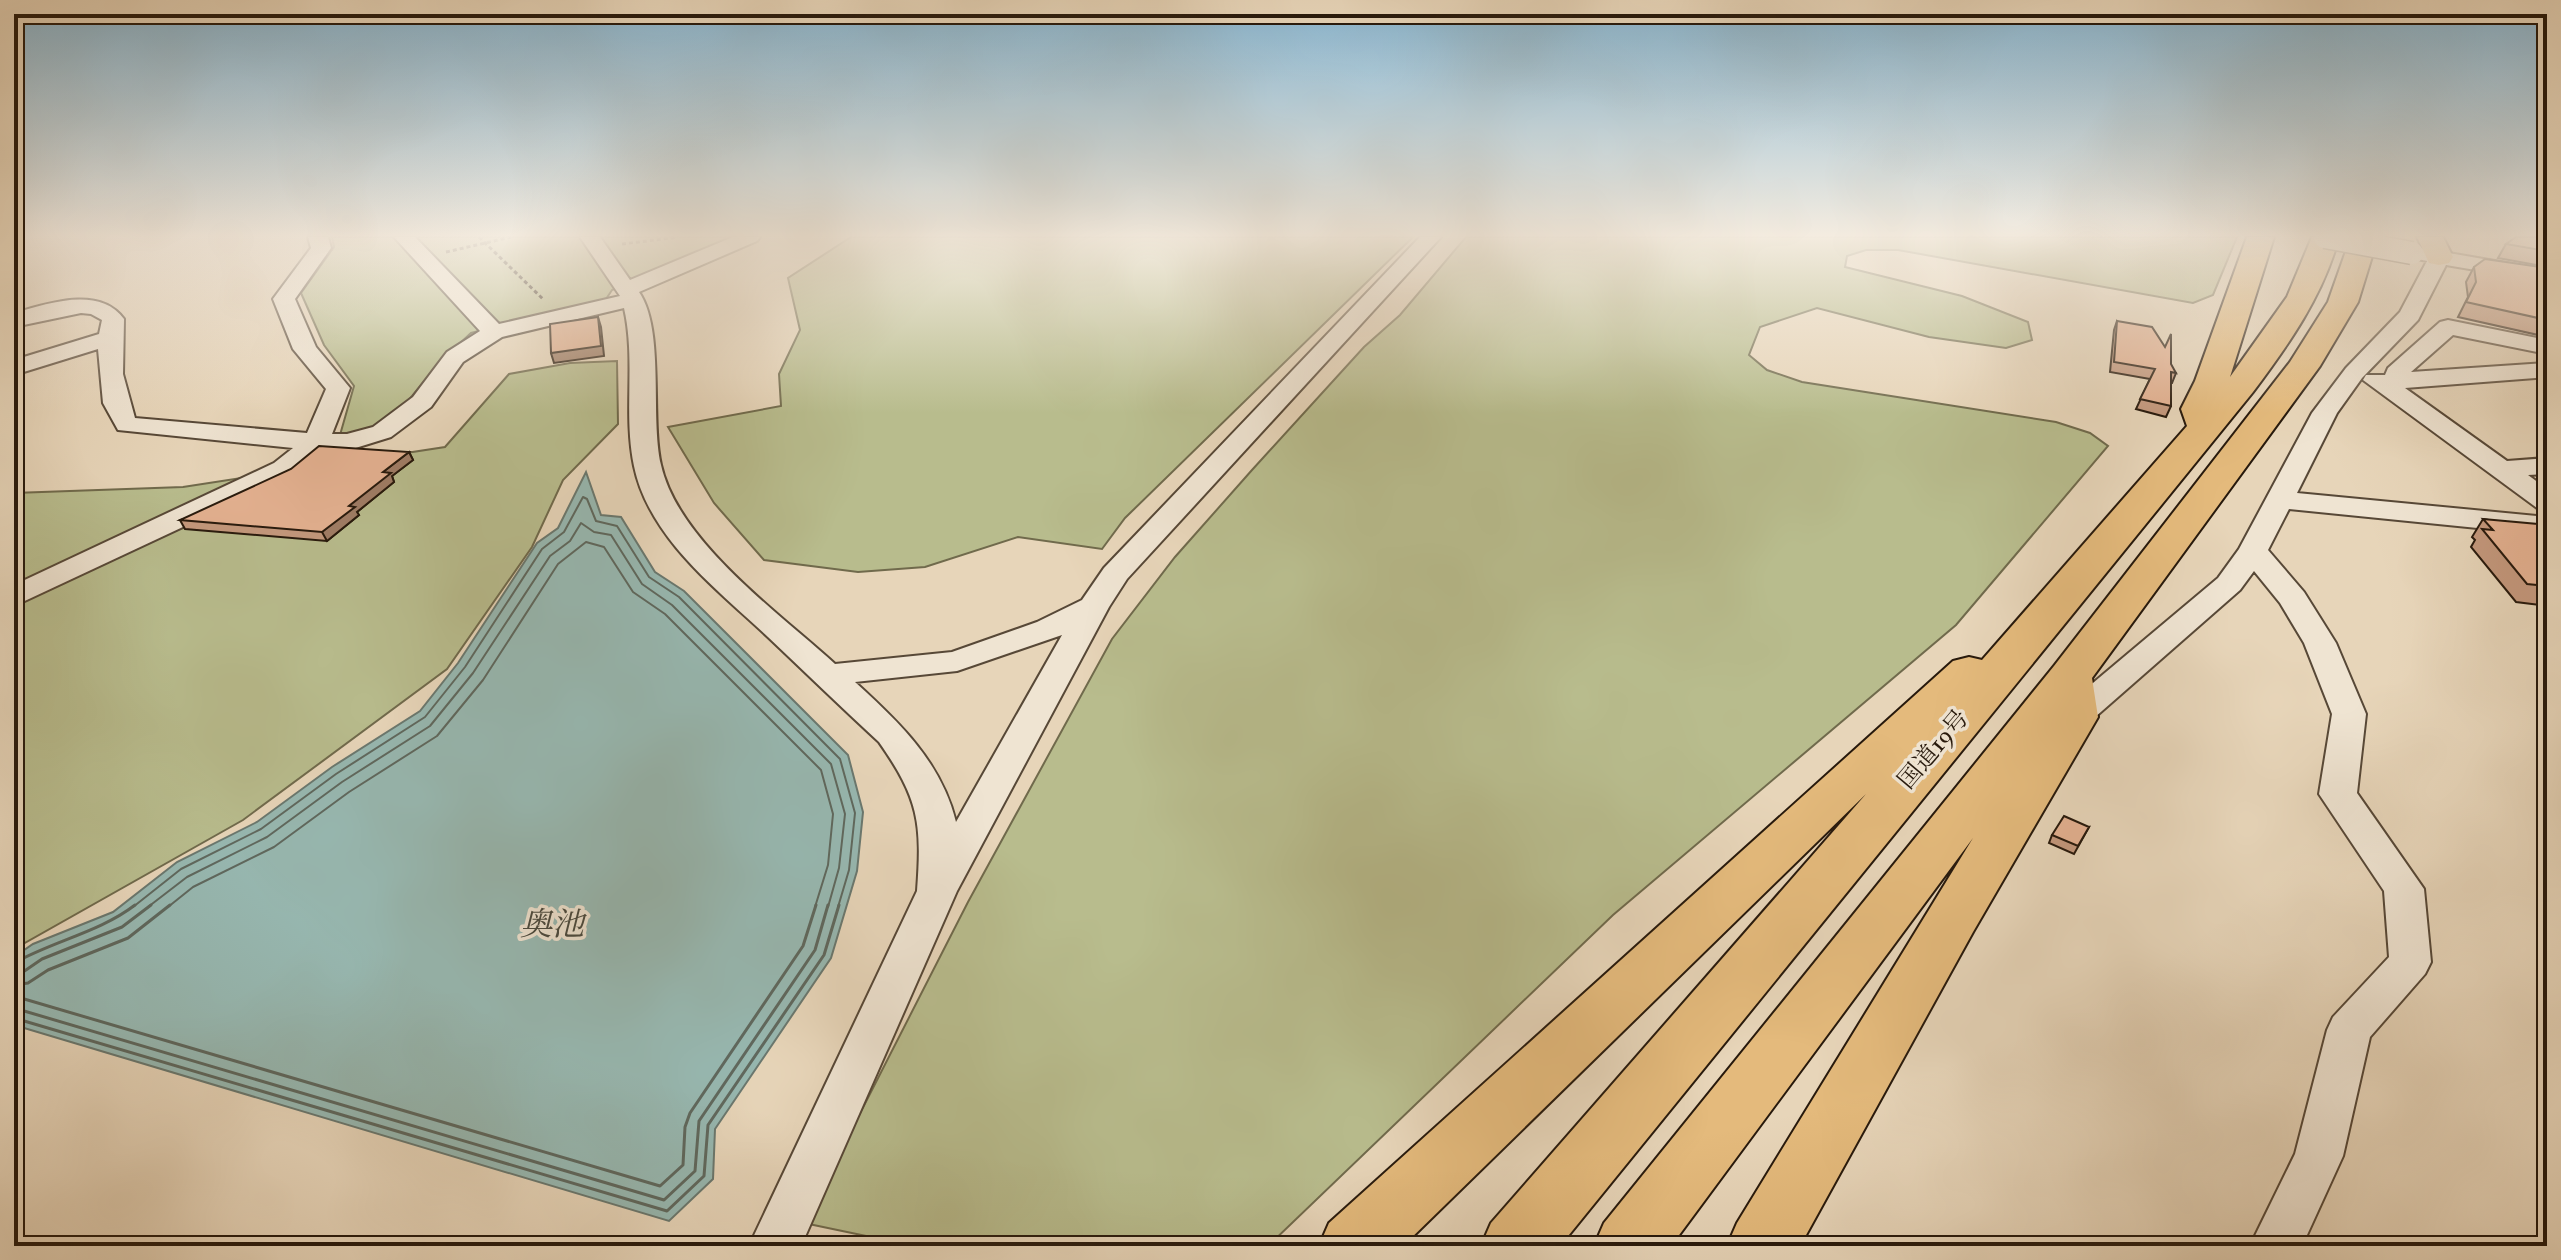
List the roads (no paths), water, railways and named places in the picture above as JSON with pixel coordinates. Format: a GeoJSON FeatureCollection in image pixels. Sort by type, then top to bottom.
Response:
{"type":"FeatureCollection","features":[{"type":"Feature","properties":{"kind":"highway"},"geometry":{"type":"LineString","coordinates":[[2204,429],[2198,409],[2212,381],[2240,296]]}},
{"type":"Feature","properties":{"kind":"highway","name":"国道19号"},"geometry":{"type":"LineString","coordinates":[[1516,1246],[2204,429],[2277,338],[2302,296]]}},
{"type":"Feature","properties":{"kind":"highway"},"geometry":{"type":"LineString","coordinates":[[1629,1246],[2072,696],[2304,366],[2345,296]]}},
{"type":"Feature","properties":{"kind":"highway"},"geometry":{"type":"LineString","coordinates":[[1354,1246],[1783,841],[1974,667],[2011,656]]}},
{"type":"Feature","properties":{"kind":"highway"},"geometry":{"type":"LineString","coordinates":[[1762,1246],[1953,917],[2072,696]]}},
{"type":"Feature","properties":{"kind":"street"},"geometry":{"type":"LineString","coordinates":[[14,597],[284,469],[316,442],[338,388],[305,349],[284,299],[286,296]]}},
{"type":"Feature","properties":{"kind":"street"},"geometry":{"type":"LineString","coordinates":[[460,296],[494,332]]}},
{"type":"Feature","properties":{"kind":"street"},"geometry":{"type":"LineString","coordinates":[[14,320],[72,307],[98,306],[108,311],[113,319],[109,338],[116,412],[127,425],[316,442],[349,442],[382,432],[422,402],[455,357],[494,332],[624,296]]}},
{"type":"Feature","properties":{"kind":"street"},"geometry":{"type":"LineString","coordinates":[[631,296],[642,335],[642,425],[648,468],[665,509],[694,551],[891,734],[919,772],[932,801],[940,837],[937,891]]}},
{"type":"Feature","properties":{"kind":"street"},"geometry":{"type":"LineString","coordinates":[[775,1246],[937,891],[1093,607],[1115,574],[1376,296]]}},
{"type":"Feature","properties":{"kind":"street"},"geometry":{"type":"LineString","coordinates":[[2381,378],[2416,296]]}},
{"type":"Feature","properties":{"kind":"street"},"geometry":{"type":"LineString","coordinates":[[2072,696],[2229,584],[2253,551],[2325,413],[2381,378],[2396,373],[2448,327],[2547,347]]}},
{"type":"Feature","properties":{"kind":"street"},"geometry":{"type":"LineString","coordinates":[[14,368],[109,338]]}},
{"type":"Feature","properties":{"kind":"street"},"geometry":{"type":"LineString","coordinates":[[2381,378],[2547,370]]}},
{"type":"Feature","properties":{"kind":"street"},"geometry":{"type":"LineString","coordinates":[[2381,378],[2547,502]]}},
{"type":"Feature","properties":{"kind":"street"},"geometry":{"type":"LineString","coordinates":[[2501,469],[2547,466]]}},
{"type":"Feature","properties":{"kind":"street"},"geometry":{"type":"LineString","coordinates":[[2280,500],[2547,526]]}},
{"type":"Feature","properties":{"kind":"street"},"geometry":{"type":"LineString","coordinates":[[2253,551],[2293,599],[2320,643],[2349,714],[2338,794],[2404,889],[2410,962],[2349,1030],[2319,1156],[2276,1246]]}},
{"type":"Feature","properties":{"kind":"street"},"geometry":{"type":"LineString","coordinates":[[826,675],[957,661],[1048,629],[1093,607]]}},
{"type":"Feature","properties":{"kind":"water","name":"奥池"},"geometry":{"type":"Polygon","coordinates":[[[586,472],[601,515],[621,517],[655,572],[684,591],[848,755],[863,812],[857,871],[831,958],[715,1129],[713,1179],[669,1221],[14,1025],[14,957],[33,944],[113,912],[177,862],[257,822],[332,767],[420,711],[458,663],[537,543],[558,528],[586,472]]]}}]}
